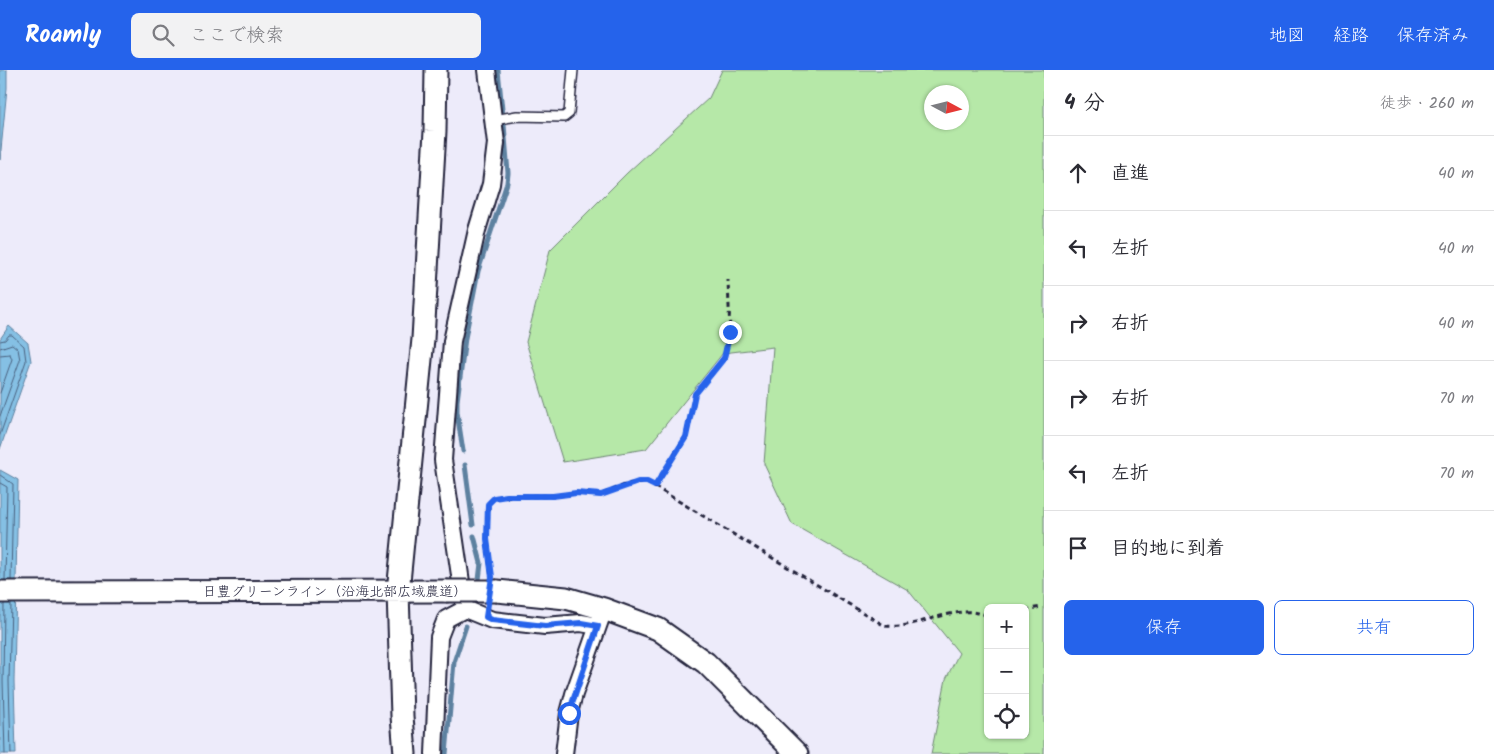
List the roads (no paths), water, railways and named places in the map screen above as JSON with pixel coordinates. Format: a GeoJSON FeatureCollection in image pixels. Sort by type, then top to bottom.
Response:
{"type":"FeatureCollection","features":[{"type":"Feature","properties":{"kind":"street"},"geometry":{"type":"LineString","coordinates":[[406,754],[402,716],[398,592],[423,339],[435,131],[436,70]]}},
{"type":"Feature","properties":{"kind":"street"},"geometry":{"type":"LineString","coordinates":[[465,609],[443,460],[452,341],[477,230],[491,184],[496,143],[488,70]]}},
{"type":"Feature","properties":{"kind":"street","name":"日豊グリーンライン（沿海北部広域農道）"},"geometry":{"type":"LineString","coordinates":[[0,592],[398,592],[446,591],[494,584],[566,598],[601,617],[658,630],[706,663],[797,754]]}},
{"type":"Feature","properties":{"kind":"street"},"geometry":{"type":"LineString","coordinates":[[434,754],[439,637],[446,619],[465,609],[492,620],[545,626],[581,623],[601,617]]}},
{"type":"Feature","properties":{"kind":"street"},"geometry":{"type":"LineString","coordinates":[[564,754],[569,713],[601,617]]}},
{"type":"Feature","properties":{"kind":"lane"},"geometry":{"type":"LineString","coordinates":[[494,120],[518,116],[564,117],[569,113],[573,70]]}},
{"type":"Feature","properties":{"kind":"water"},"geometry":{"type":"Polygon","coordinates":[[[0,70],[7,70],[7,88],[0,160],[0,70]]]}},
{"type":"Feature","properties":{"kind":"water"},"geometry":{"type":"Polygon","coordinates":[[[9,326],[28,343],[31,361],[0,449],[0,339],[9,326]]]}},
{"type":"Feature","properties":{"kind":"water"},"geometry":{"type":"Polygon","coordinates":[[[0,470],[18,480],[14,681],[16,754],[0,754],[0,470]]]}},
{"type":"Feature","properties":{"kind":"waterway"},"geometry":{"type":"LineString","coordinates":[[498,70],[502,110]]}},
{"type":"Feature","properties":{"kind":"waterway"},"geometry":{"type":"LineString","coordinates":[[463,451],[457,401],[465,338],[478,271],[507,183],[508,173],[504,125]]}},
{"type":"Feature","properties":{"kind":"waterway"},"geometry":{"type":"LineString","coordinates":[[465,465],[473,525]]}},
{"type":"Feature","properties":{"kind":"waterway"},"geometry":{"type":"LineString","coordinates":[[474,536],[481,563],[479,580]]}},
{"type":"Feature","properties":{"kind":"waterway"},"geometry":{"type":"LineString","coordinates":[[446,754],[454,662],[466,626]]}}]}
